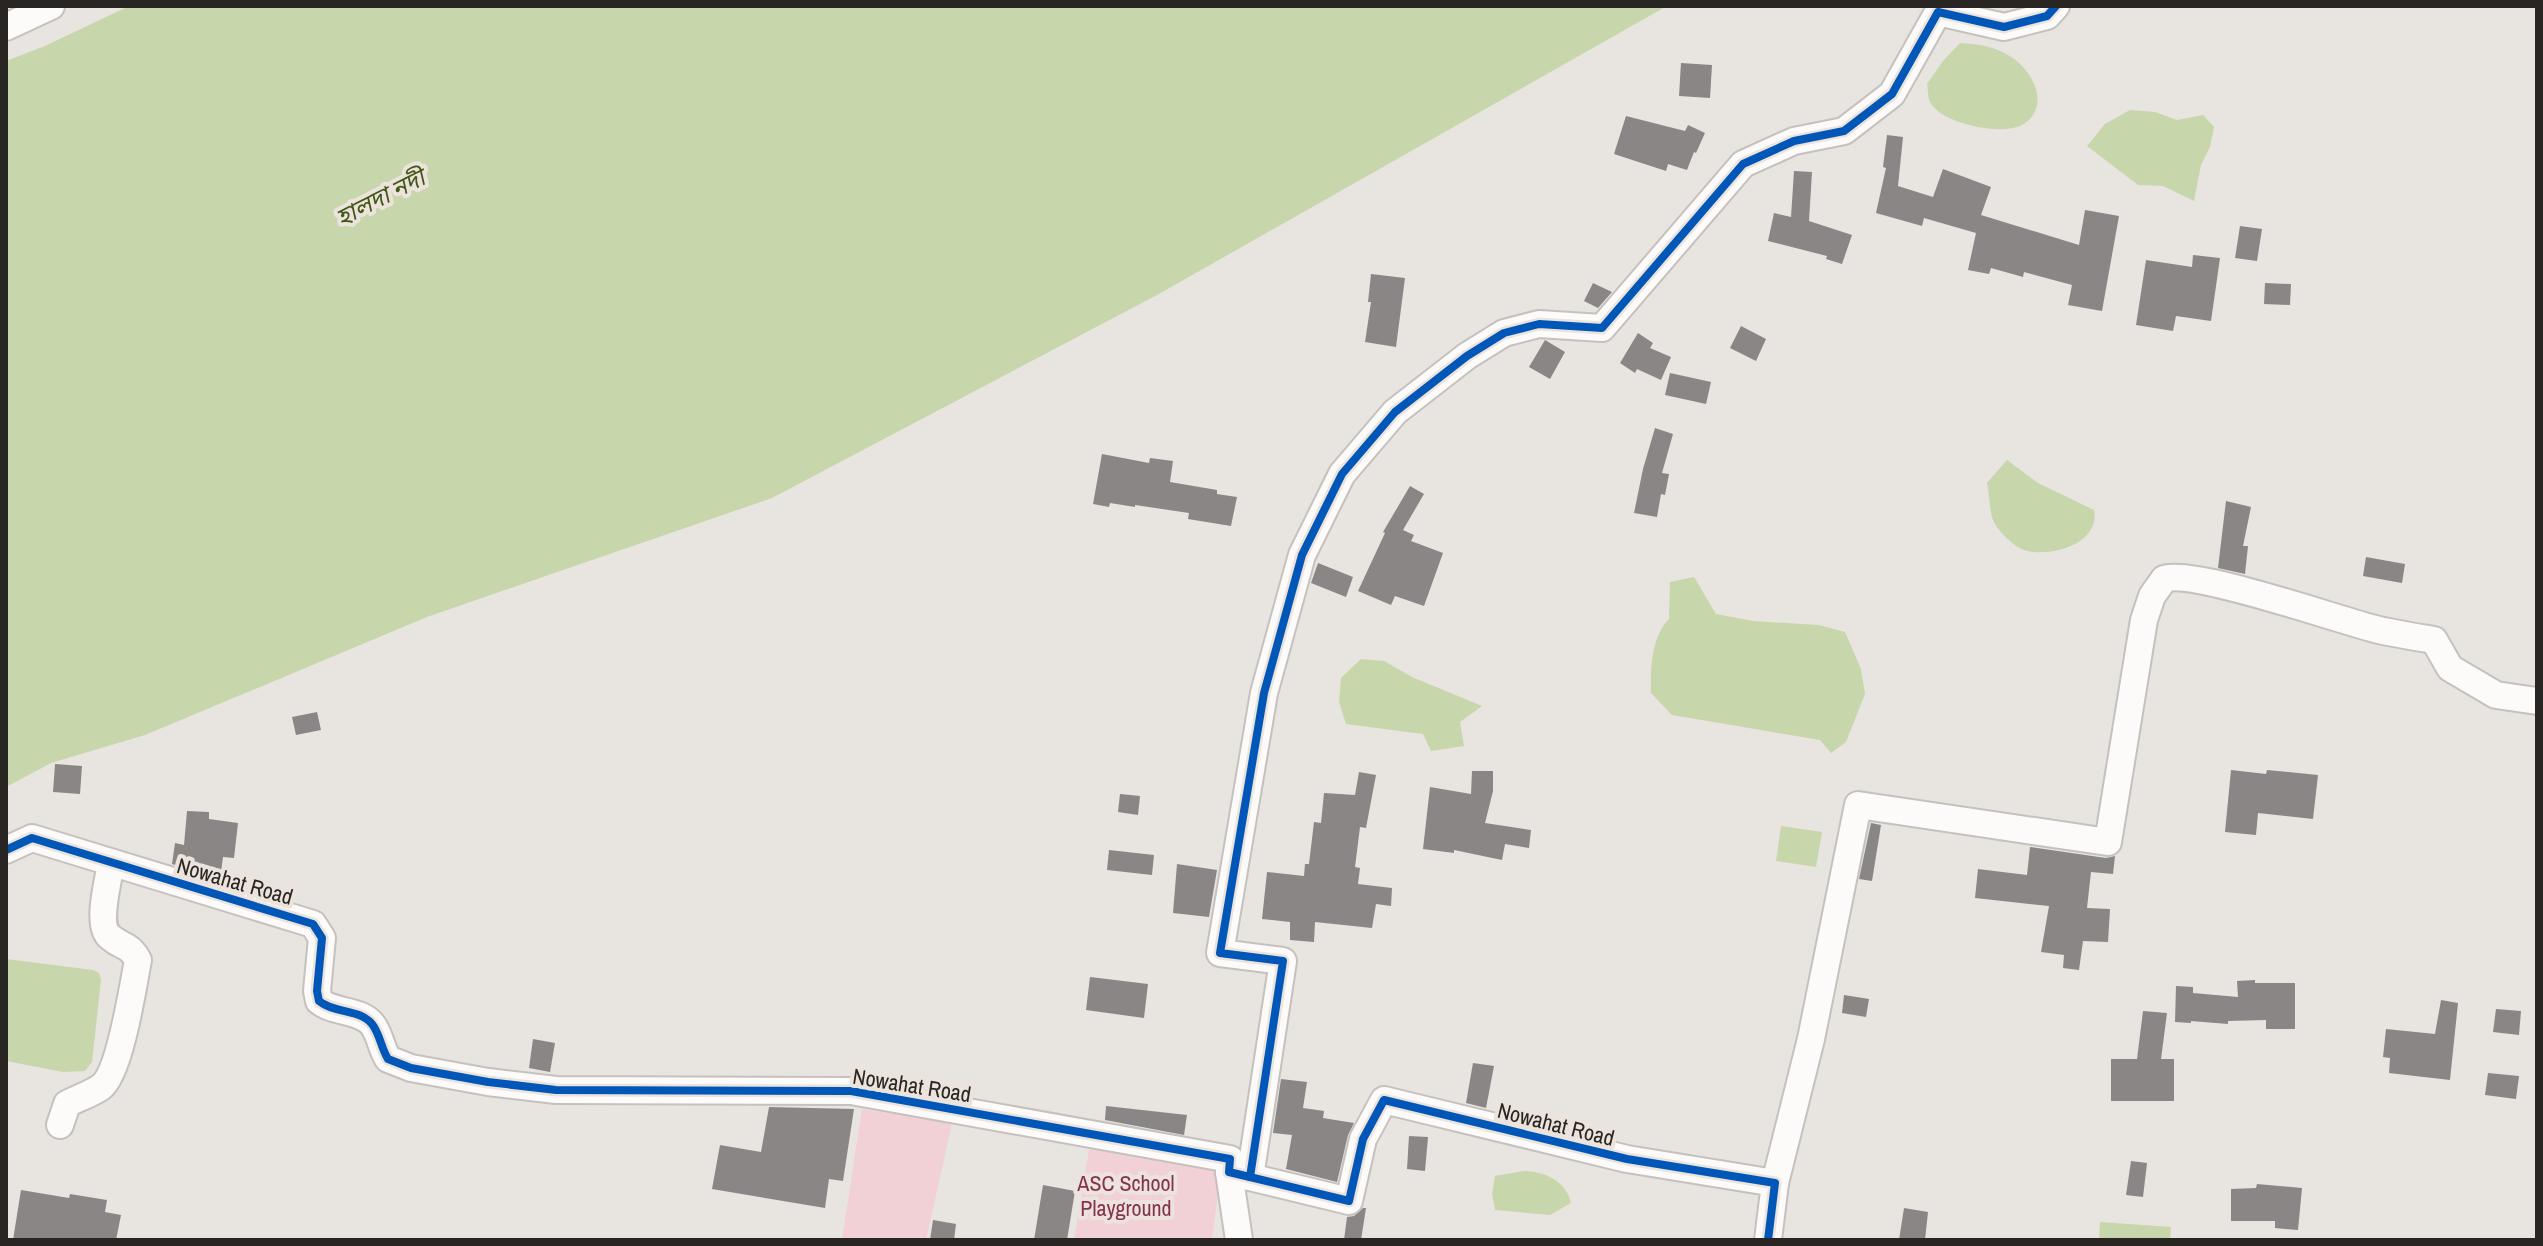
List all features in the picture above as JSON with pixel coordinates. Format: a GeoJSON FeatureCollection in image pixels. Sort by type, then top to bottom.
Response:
{"type":"FeatureCollection","features":[{"type":"Feature","properties":{"kind":"street"},"geometry":{"type":"LineString","coordinates":[[6,27],[51,6]]}},
{"type":"Feature","properties":{"kind":"street"},"geometry":{"type":"LineString","coordinates":[[1239,1240],[1240,1175],[1283,961],[1220,953],[1264,693],[1302,555],[1342,474],[1395,412],[1467,356],[1504,333],[1539,324],[1602,328],[1743,164],[1794,141],[1844,131],[1892,94],[1938,12],[2004,27],[2047,16],[2056,6]]}},
{"type":"Feature","properties":{"kind":"street"},"geometry":{"type":"LineString","coordinates":[[1768,1240],[1775,1183],[1811,1039],[1858,805],[2108,842],[2144,620],[2152,596],[2164,579],[2175,576],[2227,586],[2380,630],[2434,640],[2450,668],[2496,695],[2537,701]]}},
{"type":"Feature","properties":{"kind":"street","name":"Nowahat Road"},"geometry":{"type":"LineString","coordinates":[[6,850],[32,838],[313,924],[322,938],[317,991],[319,1001],[333,1009],[369,1020],[388,1059],[411,1068],[556,1090],[851,1091],[1230,1159],[1240,1175],[1349,1201],[1363,1139],[1384,1100],[1627,1159],[1775,1183]]}},
{"type":"Feature","properties":{"kind":"street"},"geometry":{"type":"LineString","coordinates":[[60,1125],[67,1104],[104,1085],[118,1053],[131,997],[138,960],[132,949],[107,936],[102,923],[111,864]]}},
{"type":"Feature","properties":{"kind":"green space"},"geometry":{"type":"Polygon","coordinates":[[[862,1109],[952,1123],[926,1240],[842,1240],[862,1109]]]}},
{"type":"Feature","properties":{"kind":"green space","name":"ASC School Playground"},"geometry":{"type":"Polygon","coordinates":[[[1090,1144],[1221,1170],[1212,1240],[1074,1240],[1090,1144]]]}},
{"type":"Feature","properties":{"kind":"water","name":"হালদা নদী"},"geometry":{"type":"Polygon","coordinates":[[[129,6],[1667,6],[1157,295],[772,498],[427,617],[145,735],[51,763],[6,787],[6,61],[129,6]]]}},
{"type":"Feature","properties":{"kind":"water"},"geometry":{"type":"Polygon","coordinates":[[[1960,43],[1997,49],[2025,69],[2038,98],[2031,117],[2022,125],[2001,129],[1973,126],[1936,110],[1929,100],[1927,84],[1960,43]]]}},
{"type":"Feature","properties":{"kind":"water"},"geometry":{"type":"Polygon","coordinates":[[[2130,110],[2155,112],[2177,120],[2203,115],[2214,127],[2210,147],[2201,165],[2194,201],[2163,186],[2138,185],[2087,146],[2105,124],[2130,110]]]}},
{"type":"Feature","properties":{"kind":"water"},"geometry":{"type":"Polygon","coordinates":[[[2007,460],[2038,483],[2094,510],[2090,532],[2071,546],[2047,552],[2024,550],[2011,542],[1993,520],[1987,483],[2007,460]]]}},
{"type":"Feature","properties":{"kind":"water"},"geometry":{"type":"Polygon","coordinates":[[[1694,577],[1716,614],[1753,621],[1819,625],[1845,632],[1861,669],[1865,694],[1846,742],[1831,753],[1820,740],[1672,715],[1651,693],[1656,643],[1669,619],[1670,582],[1694,577]]]}},
{"type":"Feature","properties":{"kind":"water"},"geometry":{"type":"Polygon","coordinates":[[[1361,659],[1384,661],[1412,677],[1482,706],[1460,722],[1464,746],[1431,751],[1423,734],[1346,724],[1339,702],[1341,678],[1361,659]]]}},
{"type":"Feature","properties":{"kind":"water"},"geometry":{"type":"Polygon","coordinates":[[[1781,826],[1822,832],[1816,867],[1776,861],[1781,826]]]}},
{"type":"Feature","properties":{"kind":"water"},"geometry":{"type":"Polygon","coordinates":[[[6,959],[99,973],[101,980],[92,1062],[85,1071],[63,1072],[6,1061],[6,959]]]}},
{"type":"Feature","properties":{"kind":"water"},"geometry":{"type":"Polygon","coordinates":[[[1524,1171],[1539,1173],[1559,1183],[1571,1203],[1550,1215],[1495,1210],[1492,1194],[1495,1176],[1524,1171]]]}},
{"type":"Feature","properties":{"kind":"water"},"geometry":{"type":"Polygon","coordinates":[[[2100,1222],[2171,1227],[2170,1240],[2099,1240],[2100,1222]]]}},
{"type":"Feature","properties":{"kind":"building"},"geometry":{"type":"Polygon","coordinates":[[[1681,63],[1712,65],[1710,98],[1679,96],[1681,63]]]}},
{"type":"Feature","properties":{"kind":"building"},"geometry":{"type":"Polygon","coordinates":[[[1626,116],[1685,131],[1688,125],[1705,133],[1687,170],[1668,164],[1666,171],[1614,154],[1626,116]]]}},
{"type":"Feature","properties":{"kind":"building"},"geometry":{"type":"Polygon","coordinates":[[[1887,135],[1903,137],[1898,186],[1933,197],[1943,169],[1991,187],[1981,215],[2079,245],[2085,210],[2119,216],[2102,311],[2068,305],[2072,285],[2024,272],[2023,277],[1991,268],[1989,274],[1968,270],[1976,233],[1924,218],[1922,226],[1876,213],[1886,168],[1883,167],[1887,135]]]}},
{"type":"Feature","properties":{"kind":"building"},"geometry":{"type":"Polygon","coordinates":[[[1794,171],[1812,172],[1809,221],[1852,235],[1842,264],[1826,259],[1827,256],[1768,241],[1774,213],[1791,217],[1794,171]]]}},
{"type":"Feature","properties":{"kind":"building"},"geometry":{"type":"Polygon","coordinates":[[[2240,226],[2262,229],[2257,261],[2235,258],[2240,226]]]}},
{"type":"Feature","properties":{"kind":"building"},"geometry":{"type":"Polygon","coordinates":[[[2193,255],[2220,258],[2211,321],[2176,316],[2173,331],[2136,325],[2146,260],[2192,267],[2193,255]]]}},
{"type":"Feature","properties":{"kind":"building"},"geometry":{"type":"Polygon","coordinates":[[[1371,274],[1405,278],[1396,347],[1365,342],[1371,302],[1368,302],[1371,274]]]}},
{"type":"Feature","properties":{"kind":"building"},"geometry":{"type":"Polygon","coordinates":[[[1593,283],[1612,292],[1598,308],[1584,301],[1593,283]]]}},
{"type":"Feature","properties":{"kind":"building"},"geometry":{"type":"Polygon","coordinates":[[[2265,283],[2291,284],[2290,305],[2264,304],[2265,283]]]}},
{"type":"Feature","properties":{"kind":"building"},"geometry":{"type":"Polygon","coordinates":[[[1741,326],[1766,339],[1756,361],[1730,348],[1741,326]]]}},
{"type":"Feature","properties":{"kind":"building"},"geometry":{"type":"Polygon","coordinates":[[[1638,333],[1653,343],[1650,348],[1671,357],[1661,380],[1637,369],[1635,373],[1620,363],[1638,333]]]}},
{"type":"Feature","properties":{"kind":"building"},"geometry":{"type":"Polygon","coordinates":[[[1545,340],[1565,352],[1550,379],[1529,367],[1545,340]]]}},
{"type":"Feature","properties":{"kind":"building"},"geometry":{"type":"Polygon","coordinates":[[[1670,373],[1711,382],[1706,404],[1665,395],[1670,373]]]}},
{"type":"Feature","properties":{"kind":"building"},"geometry":{"type":"Polygon","coordinates":[[[1655,428],[1673,434],[1662,473],[1669,474],[1665,495],[1661,494],[1657,517],[1634,513],[1655,428]]]}},
{"type":"Feature","properties":{"kind":"building"},"geometry":{"type":"Polygon","coordinates":[[[1102,454],[1149,463],[1150,458],[1173,461],[1170,482],[1217,490],[1217,494],[1237,497],[1231,526],[1188,519],[1189,513],[1135,505],[1110,503],[1109,507],[1093,504],[1102,454]]]}},
{"type":"Feature","properties":{"kind":"building"},"geometry":{"type":"Polygon","coordinates":[[[1410,486],[1424,494],[1403,530],[1414,535],[1411,541],[1443,553],[1424,606],[1395,596],[1391,605],[1358,591],[1383,532],[1410,486]]]}},
{"type":"Feature","properties":{"kind":"building"},"geometry":{"type":"Polygon","coordinates":[[[2226,501],[2251,507],[2243,546],[2248,546],[2245,574],[2218,568],[2226,501]]]}},
{"type":"Feature","properties":{"kind":"building"},"geometry":{"type":"Polygon","coordinates":[[[2366,557],[2405,564],[2402,583],[2363,576],[2366,557]]]}},
{"type":"Feature","properties":{"kind":"building"},"geometry":{"type":"Polygon","coordinates":[[[1318,563],[1353,577],[1346,597],[1311,583],[1318,563]]]}},
{"type":"Feature","properties":{"kind":"building"},"geometry":{"type":"Polygon","coordinates":[[[317,712],[321,730],[296,735],[292,717],[317,712]]]}},
{"type":"Feature","properties":{"kind":"building"},"geometry":{"type":"Polygon","coordinates":[[[55,764],[82,766],[80,794],[53,792],[55,764]]]}},
{"type":"Feature","properties":{"kind":"building"},"geometry":{"type":"Polygon","coordinates":[[[2231,770],[2318,775],[2313,819],[2258,813],[2256,835],[2225,832],[2231,770]]]}},
{"type":"Feature","properties":{"kind":"building"},"geometry":{"type":"Polygon","coordinates":[[[1472,771],[1493,771],[1493,791],[1485,823],[1531,830],[1529,848],[1505,844],[1502,860],[1454,850],[1454,853],[1423,849],[1430,787],[1471,794],[1472,771]]]}},
{"type":"Feature","properties":{"kind":"building"},"geometry":{"type":"Polygon","coordinates":[[[1359,772],[1376,775],[1366,828],[1360,827],[1355,867],[1360,868],[1358,884],[1392,888],[1391,906],[1376,904],[1372,928],[1315,922],[1314,942],[1290,940],[1290,922],[1262,919],[1267,872],[1304,876],[1305,864],[1309,864],[1314,822],[1321,823],[1324,793],[1355,795],[1359,772]]]}},
{"type":"Feature","properties":{"kind":"building"},"geometry":{"type":"Polygon","coordinates":[[[1120,794],[1140,796],[1138,815],[1118,812],[1120,794]]]}},
{"type":"Feature","properties":{"kind":"building"},"geometry":{"type":"Polygon","coordinates":[[[187,811],[209,812],[209,819],[238,823],[234,858],[223,857],[220,879],[172,864],[175,843],[184,845],[187,811]]]}},
{"type":"Feature","properties":{"kind":"building"},"geometry":{"type":"Polygon","coordinates":[[[1871,823],[1881,825],[1872,881],[1859,879],[1871,823]]]}},
{"type":"Feature","properties":{"kind":"building"},"geometry":{"type":"Polygon","coordinates":[[[2030,847],[2106,858],[2115,856],[2113,874],[2091,872],[2087,908],[2110,909],[2108,942],[2083,941],[2079,970],[2063,968],[2064,955],[2041,952],[2049,906],[1975,898],[1978,869],[2027,875],[2030,847]]]}},
{"type":"Feature","properties":{"kind":"building"},"geometry":{"type":"Polygon","coordinates":[[[1109,850],[1154,855],[1152,875],[1107,870],[1109,850]]]}},
{"type":"Feature","properties":{"kind":"building"},"geometry":{"type":"Polygon","coordinates":[[[1177,864],[1217,870],[1209,917],[1173,913],[1177,864]]]}},
{"type":"Feature","properties":{"kind":"building"},"geometry":{"type":"Polygon","coordinates":[[[1090,977],[1148,984],[1144,1018],[1086,1010],[1090,977]]]}},
{"type":"Feature","properties":{"kind":"building"},"geometry":{"type":"Polygon","coordinates":[[[2255,980],[2255,983],[2295,983],[2295,1029],[2266,1029],[2266,1020],[2228,1021],[2228,1024],[2175,1022],[2176,986],[2193,987],[2193,993],[2238,997],[2237,981],[2255,980]]]}},
{"type":"Feature","properties":{"kind":"building"},"geometry":{"type":"Polygon","coordinates":[[[1844,995],[1869,999],[1866,1017],[1842,1013],[1844,995]]]}},
{"type":"Feature","properties":{"kind":"building"},"geometry":{"type":"Polygon","coordinates":[[[2441,1000],[2458,1003],[2450,1080],[2389,1073],[2390,1058],[2383,1057],[2386,1029],[2435,1034],[2441,1000]]]}},
{"type":"Feature","properties":{"kind":"building"},"geometry":{"type":"Polygon","coordinates":[[[2496,1009],[2521,1011],[2519,1035],[2493,1032],[2496,1009]]]}},
{"type":"Feature","properties":{"kind":"building"},"geometry":{"type":"Polygon","coordinates":[[[2143,1011],[2167,1013],[2161,1059],[2174,1059],[2174,1101],[2111,1101],[2111,1059],[2137,1059],[2143,1011]]]}},
{"type":"Feature","properties":{"kind":"building"},"geometry":{"type":"Polygon","coordinates":[[[533,1039],[555,1043],[550,1072],[529,1068],[533,1039]]]}},
{"type":"Feature","properties":{"kind":"building"},"geometry":{"type":"Polygon","coordinates":[[[1473,1063],[1494,1066],[1486,1108],[1466,1103],[1473,1063]]]}},
{"type":"Feature","properties":{"kind":"building"},"geometry":{"type":"Polygon","coordinates":[[[2488,1073],[2519,1076],[2516,1099],[2485,1095],[2488,1073]]]}},
{"type":"Feature","properties":{"kind":"building"},"geometry":{"type":"Polygon","coordinates":[[[1281,1079],[1307,1082],[1303,1108],[1324,1111],[1323,1118],[1354,1123],[1348,1135],[1337,1182],[1286,1169],[1292,1135],[1273,1133],[1281,1079]]]}},
{"type":"Feature","properties":{"kind":"building"},"geometry":{"type":"Polygon","coordinates":[[[1106,1106],[1187,1115],[1184,1135],[1105,1120],[1106,1106]]]}},
{"type":"Feature","properties":{"kind":"building"},"geometry":{"type":"Polygon","coordinates":[[[769,1107],[854,1109],[843,1181],[829,1179],[825,1208],[712,1189],[720,1145],[761,1152],[769,1107]]]}},
{"type":"Feature","properties":{"kind":"building"},"geometry":{"type":"Polygon","coordinates":[[[1409,1136],[1428,1137],[1425,1171],[1407,1169],[1409,1136]]]}},
{"type":"Feature","properties":{"kind":"building"},"geometry":{"type":"Polygon","coordinates":[[[2131,1161],[2147,1163],[2143,1197],[2126,1195],[2131,1161]]]}},
{"type":"Feature","properties":{"kind":"building"},"geometry":{"type":"Polygon","coordinates":[[[2257,1184],[2302,1188],[2298,1230],[2275,1228],[2275,1221],[2231,1221],[2231,1189],[2256,1188],[2257,1184]]]}},
{"type":"Feature","properties":{"kind":"building"},"geometry":{"type":"Polygon","coordinates":[[[1043,1185],[1075,1191],[1067,1240],[1034,1240],[1043,1185]]]}},
{"type":"Feature","properties":{"kind":"building"},"geometry":{"type":"Polygon","coordinates":[[[21,1190],[69,1198],[70,1194],[107,1200],[105,1212],[121,1215],[116,1240],[13,1240],[21,1190]]]}},
{"type":"Feature","properties":{"kind":"building"},"geometry":{"type":"Polygon","coordinates":[[[1366,1208],[1361,1240],[1344,1240],[1347,1217],[1354,1216],[1366,1208]]]}},
{"type":"Feature","properties":{"kind":"building"},"geometry":{"type":"Polygon","coordinates":[[[1904,1208],[1928,1212],[1925,1240],[1899,1240],[1904,1208]]]}},
{"type":"Feature","properties":{"kind":"building"},"geometry":{"type":"Polygon","coordinates":[[[933,1220],[956,1224],[954,1240],[930,1240],[933,1220]]]}},
{"type":"Feature","properties":{"kind":"cycle path"},"geometry":{"type":"LineString","coordinates":[[1250,1177],[1283,961],[1220,953],[1264,693],[1302,555],[1342,474],[1395,412],[1467,356],[1504,333],[1539,324],[1602,328],[1743,164],[1794,141],[1844,131],[1892,94],[1938,12],[2004,27],[2047,16],[2056,6]]}},
{"type":"Feature","properties":{"kind":"cycle path"},"geometry":{"type":"LineString","coordinates":[[6,850],[32,838],[313,924],[322,938],[317,991],[319,1001],[367,1019],[375,1028],[388,1059],[411,1068],[556,1090],[851,1091],[1230,1159],[1229,1172],[1349,1201],[1363,1139],[1384,1100],[1627,1159],[1775,1183],[1768,1240]]}}]}
